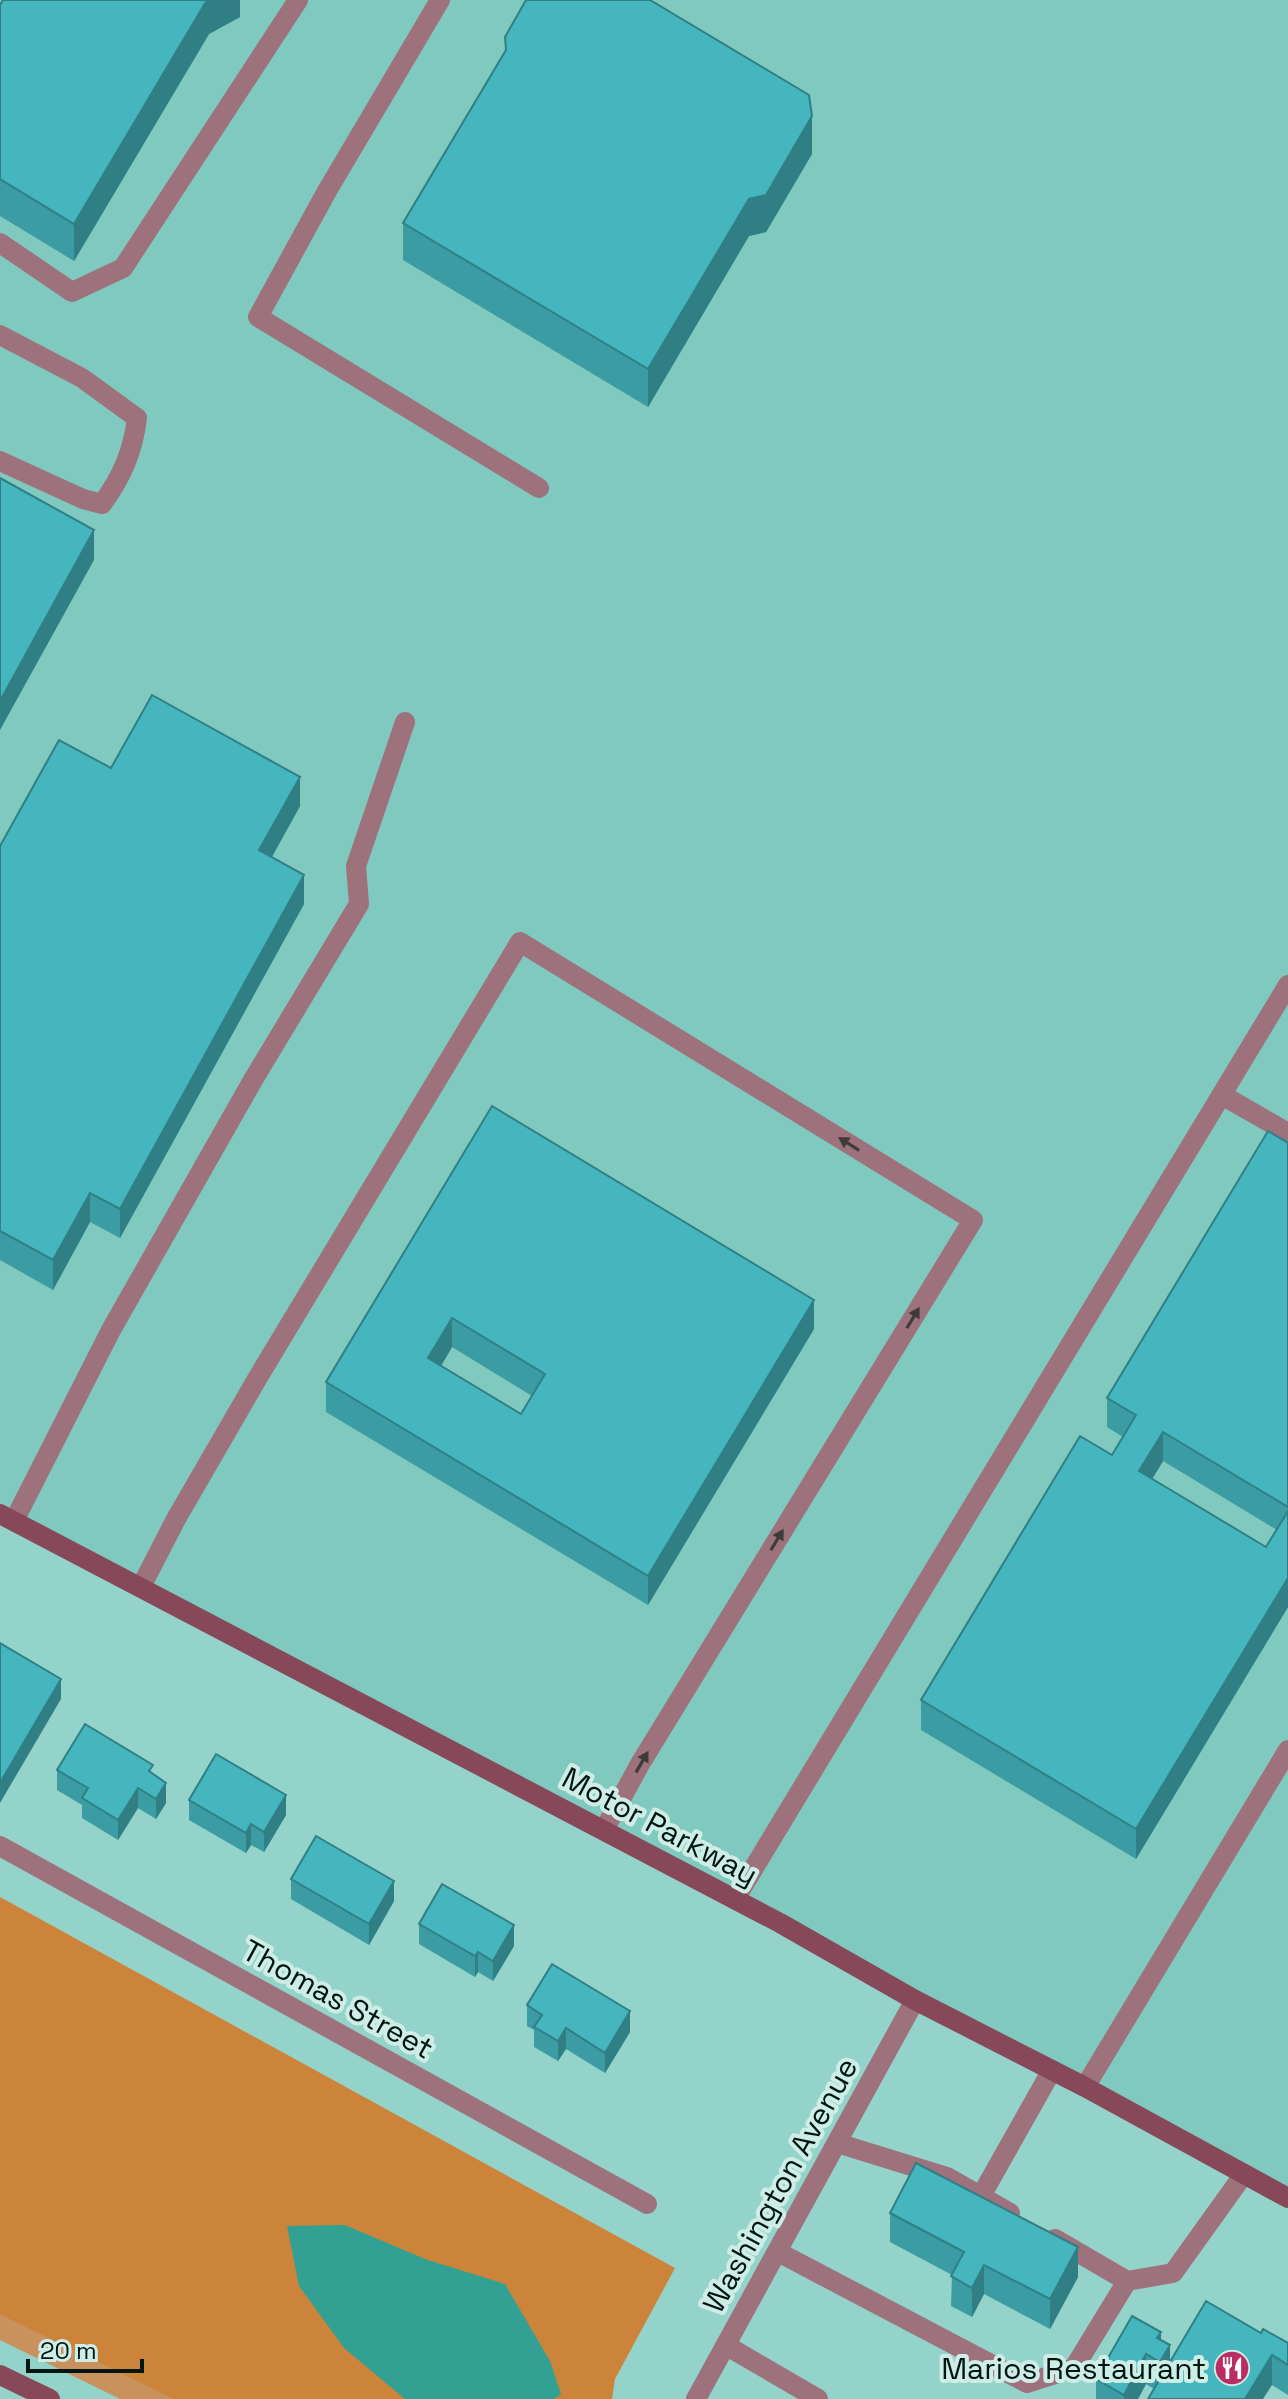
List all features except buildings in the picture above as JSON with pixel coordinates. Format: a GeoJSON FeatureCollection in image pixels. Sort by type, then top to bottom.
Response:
{"type":"FeatureCollection","features":[{"type":"Feature","properties":{"kind":"main road","name":"Motor Parkway"},"geometry":{"type":"LineString","coordinates":[[7,1517],[735,1899],[915,2000],[1085,2087],[1288,2198]]}},
{"type":"Feature","properties":{"kind":"main road"},"geometry":{"type":"LineString","coordinates":[[0,2375],[50,2399]]}},
{"type":"Feature","properties":{"kind":"street"},"geometry":{"type":"LineString","coordinates":[[0,243],[72,292],[123,268],[298,0]]}},
{"type":"Feature","properties":{"kind":"street"},"geometry":{"type":"LineString","coordinates":[[440,0],[327,191],[258,317],[539,488]]}},
{"type":"Feature","properties":{"kind":"street"},"geometry":{"type":"LineString","coordinates":[[0,335],[82,378],[137,418],[134,442],[120,480],[102,504],[83,499],[0,461]]}},
{"type":"Feature","properties":{"kind":"street"},"geometry":{"type":"LineString","coordinates":[[7,1517],[253,1080],[359,904],[356,866],[405,722]]}},
{"type":"Feature","properties":{"kind":"street"},"geometry":{"type":"LineString","coordinates":[[141,1587],[176,1519],[257,1379],[520,942],[973,1220],[604,1830]]}},
{"type":"Feature","properties":{"kind":"street"},"geometry":{"type":"LineString","coordinates":[[735,1899],[1288,985]]}},
{"type":"Feature","properties":{"kind":"street"},"geometry":{"type":"LineString","coordinates":[[1222,1095],[1288,1133]]}},
{"type":"Feature","properties":{"kind":"street"},"geometry":{"type":"LineString","coordinates":[[1085,2087],[1288,1750]]}},
{"type":"Feature","properties":{"kind":"street","name":"Thomas Street"},"geometry":{"type":"LineString","coordinates":[[0,1846],[647,2204]]}},
{"type":"Feature","properties":{"kind":"street","name":"Washington Avenue"},"geometry":{"type":"LineString","coordinates":[[696,2399],[915,2000]]}},
{"type":"Feature","properties":{"kind":"street"},"geometry":{"type":"LineString","coordinates":[[981,2196],[1052,2070]]}},
{"type":"Feature","properties":{"kind":"street"},"geometry":{"type":"LineString","coordinates":[[837,2143],[947,2177],[1127,2281],[1173,2273],[1244,2174]]}},
{"type":"Feature","properties":{"kind":"street"},"geometry":{"type":"LineString","coordinates":[[778,2252],[1027,2383],[1074,2368],[1127,2281]]}},
{"type":"Feature","properties":{"kind":"street"},"geometry":{"type":"LineString","coordinates":[[727,2346],[818,2399]]}},
{"type":"Feature","properties":{"kind":"shaded area"},"geometry":{"type":"Polygon","coordinates":[[[0,0],[1288,0],[1288,2201],[0,1508],[0,0]]]}},
{"type":"Feature","properties":{"kind":"shaded area"},"geometry":{"type":"Polygon","coordinates":[[[0,1897],[675,2268],[615,2379],[612,2399],[173,2399],[0,2315],[0,1897]]]}},
{"type":"Feature","properties":{"kind":"shaded area"},"geometry":{"type":"Polygon","coordinates":[[[345,2225],[425,2259],[505,2284],[550,2361],[561,2394],[554,2399],[405,2399],[344,2348],[299,2286],[287,2226],[345,2225]]]}},
{"type":"Feature","properties":{"kind":"shaded area"},"geometry":{"type":"Polygon","coordinates":[[[0,2315],[173,2399],[120,2399],[0,2340],[0,2315]]]}},
{"type":"Feature","properties":{"kind":"place","name":"Marios Restaurant"},"geometry":{"type":"Point","coordinates":[1232,2368]}}]}
